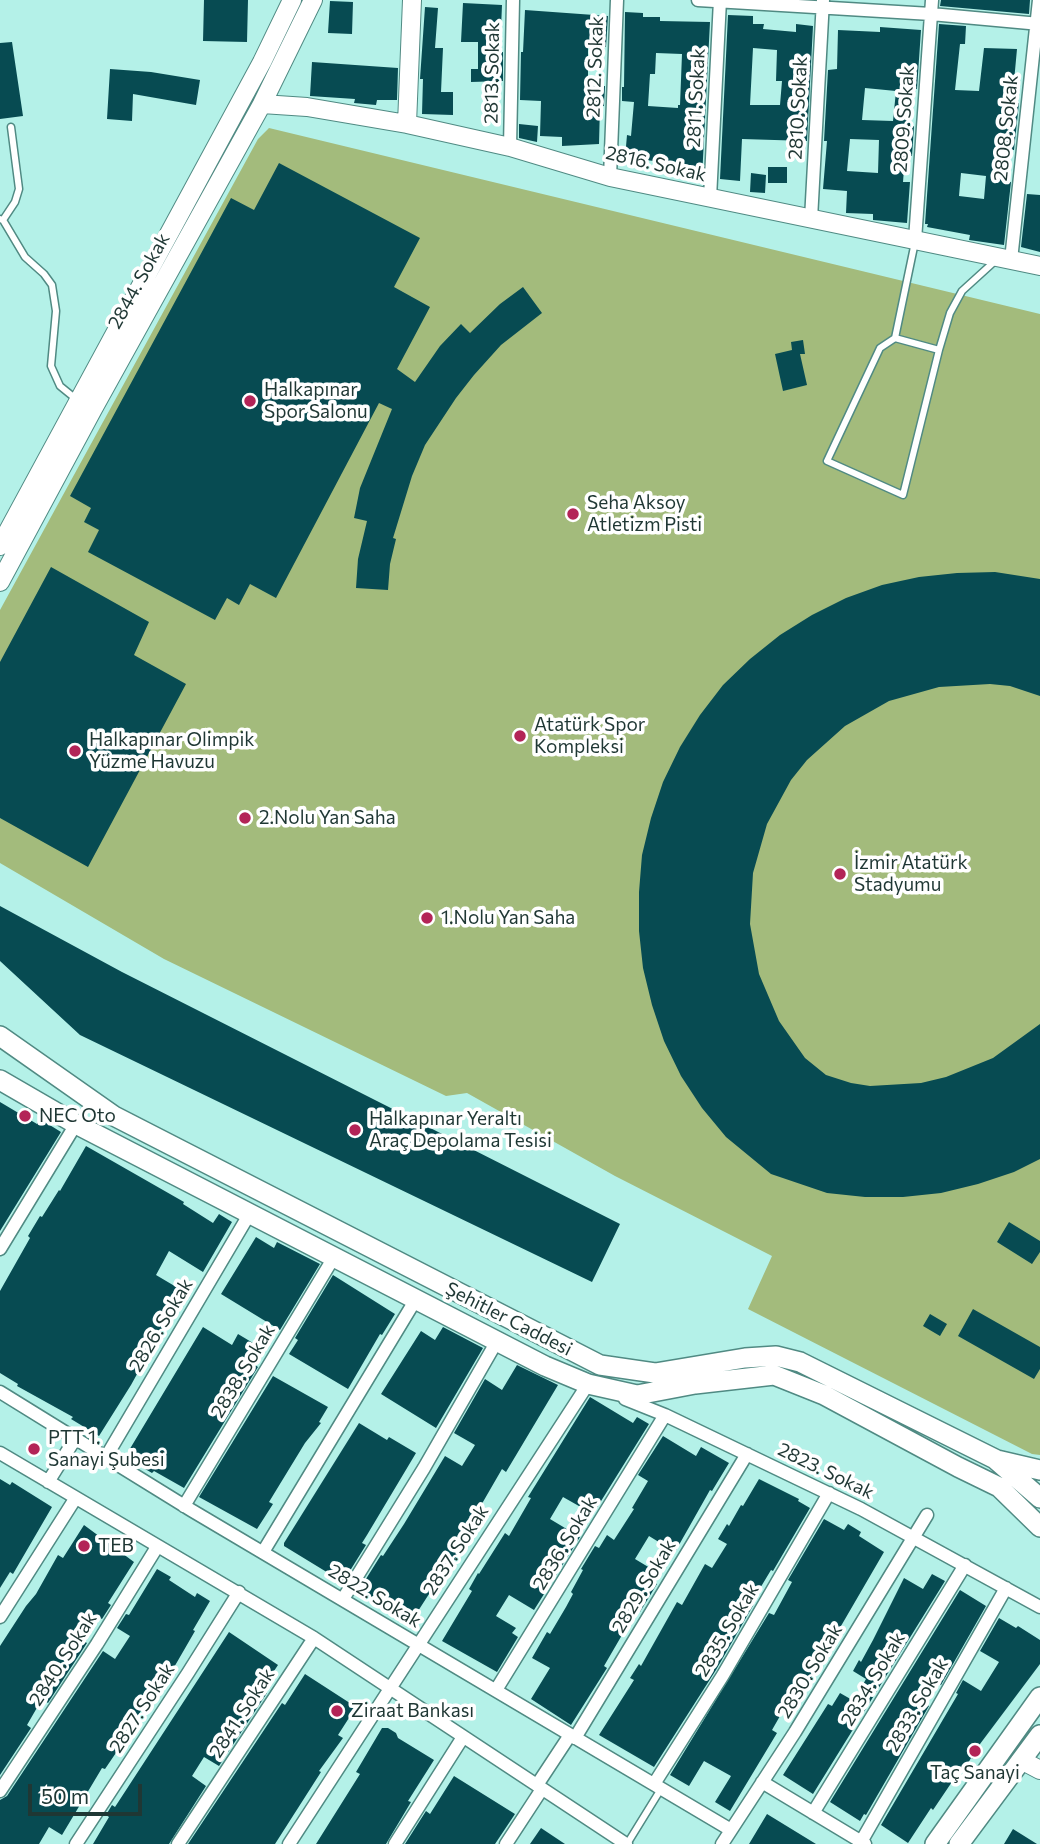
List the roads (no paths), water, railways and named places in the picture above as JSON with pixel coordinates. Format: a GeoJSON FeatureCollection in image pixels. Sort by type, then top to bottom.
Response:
{"type":"FeatureCollection","features":[{"type":"Feature","properties":{"kind":"main road","name":"2844. Sokak"},"geometry":{"type":"LineString","coordinates":[[0,582],[86,404],[292,0]]}},
{"type":"Feature","properties":{"kind":"main road","name":"2844. Sokak"},"geometry":{"type":"LineString","coordinates":[[0,546],[262,104],[313,0]]}},
{"type":"Feature","properties":{"kind":"main road"},"geometry":{"type":"LineString","coordinates":[[407,124],[412,0]]}},
{"type":"Feature","properties":{"kind":"main road","name":"2816. Sokak"},"geometry":{"type":"LineString","coordinates":[[262,104],[307,107],[407,124],[510,147],[610,177],[1040,266]]}},
{"type":"Feature","properties":{"kind":"main road","name":"Şehitler Caddesi"},"geometry":{"type":"LineString","coordinates":[[0,1037],[114,1116],[600,1365],[655,1373],[745,1358],[776,1356],[800,1362],[995,1459],[1040,1499]]}},
{"type":"Feature","properties":{"kind":"main road","name":"Şehitler Caddesi"},"geometry":{"type":"LineString","coordinates":[[0,1080],[76,1124],[497,1341],[588,1384],[637,1395],[695,1384],[774,1375],[824,1395],[999,1487],[1040,1527]]}},
{"type":"Feature","properties":{"kind":"main road"},"geometry":{"type":"LineString","coordinates":[[995,1459],[1040,1470]]}},
{"type":"Feature","properties":{"kind":"main road"},"geometry":{"type":"LineString","coordinates":[[935,1844],[1040,1698]]}},
{"type":"Feature","properties":{"kind":"main road"},"geometry":{"type":"LineString","coordinates":[[959,1844],[1040,1735]]}},
{"type":"Feature","properties":{"kind":"main road"},"geometry":{"type":"LineString","coordinates":[[1021,1760],[1040,1770]]}},
{"type":"Feature","properties":{"kind":"street","name":"2813. Sokak"},"geometry":{"type":"LineString","coordinates":[[510,147],[513,0]]}},
{"type":"Feature","properties":{"kind":"street","name":"2812. Sokak"},"geometry":{"type":"LineString","coordinates":[[610,177],[617,0]]}},
{"type":"Feature","properties":{"kind":"street"},"geometry":{"type":"LineString","coordinates":[[698,0],[823,5],[1039,24]]}},
{"type":"Feature","properties":{"kind":"street","name":"2809. Sokak"},"geometry":{"type":"LineString","coordinates":[[915,240],[932,0]]}},
{"type":"Feature","properties":{"kind":"street","name":"2808. Sokak"},"geometry":{"type":"LineString","coordinates":[[1005,259],[1039,24],[1040,0]]}},
{"type":"Feature","properties":{"kind":"street","name":"2811. Sokak"},"geometry":{"type":"LineString","coordinates":[[710,198],[720,1]]}},
{"type":"Feature","properties":{"kind":"street","name":"2810. Sokak"},"geometry":{"type":"LineString","coordinates":[[811,219],[823,5]]}},
{"type":"Feature","properties":{"kind":"street"},"geometry":{"type":"LineString","coordinates":[[0,1249],[76,1124]]}},
{"type":"Feature","properties":{"kind":"street","name":"2826. Sokak"},"geometry":{"type":"LineString","coordinates":[[106,1457],[250,1213]]}},
{"type":"Feature","properties":{"kind":"street","name":"2838. Sokak"},"geometry":{"type":"LineString","coordinates":[[184,1506],[334,1257]]}},
{"type":"Feature","properties":{"kind":"street"},"geometry":{"type":"LineString","coordinates":[[263,1552],[416,1299]]}},
{"type":"Feature","properties":{"kind":"street"},"geometry":{"type":"LineString","coordinates":[[343,1599],[424,1468],[497,1341]]}},
{"type":"Feature","properties":{"kind":"street","name":"2823. Sokak"},"geometry":{"type":"LineString","coordinates":[[588,1384],[665,1415],[829,1493],[1040,1607]]}},
{"type":"Feature","properties":{"kind":"street","name":"2837. Sokak"},"geometry":{"type":"LineString","coordinates":[[289,1844],[588,1384]]}},
{"type":"Feature","properties":{"kind":"street","name":"2822. Sokak"},"geometry":{"type":"LineString","coordinates":[[0,1392],[184,1506],[731,1830]]}},
{"type":"Feature","properties":{"kind":"street","name":"2836. Sokak"},"geometry":{"type":"LineString","coordinates":[[496,1690],[665,1415]]}},
{"type":"Feature","properties":{"kind":"street"},"geometry":{"type":"LineString","coordinates":[[48,1482],[75,1439]]}},
{"type":"Feature","properties":{"kind":"street"},"geometry":{"type":"LineString","coordinates":[[0,1453],[314,1638],[620,1842]]}},
{"type":"Feature","properties":{"kind":"street","name":"2829. Sokak"},"geometry":{"type":"LineString","coordinates":[[540,1787],[747,1454]]}},
{"type":"Feature","properties":{"kind":"street","name":"2835. Sokak"},"geometry":{"type":"LineString","coordinates":[[658,1787],[829,1493]]}},
{"type":"Feature","properties":{"kind":"street"},"geometry":{"type":"LineString","coordinates":[[0,1617],[75,1499]]}},
{"type":"Feature","properties":{"kind":"street","name":"2830. Sokak"},"geometry":{"type":"LineString","coordinates":[[722,1844],[795,1732],[927,1515]]}},
{"type":"Feature","properties":{"kind":"street","name":"2840. Sokak"},"geometry":{"type":"LineString","coordinates":[[0,1791],[157,1547]]}},
{"type":"Feature","properties":{"kind":"street","name":"2834. Sokak"},"geometry":{"type":"LineString","coordinates":[[813,1813],[965,1566]]}},
{"type":"Feature","properties":{"kind":"street","name":"2833. Sokak"},"geometry":{"type":"LineString","coordinates":[[862,1843],[1006,1588]]}},
{"type":"Feature","properties":{"kind":"street","name":"2827. Sokak"},"geometry":{"type":"LineString","coordinates":[[76,1844],[239,1592]]}},
{"type":"Feature","properties":{"kind":"street","name":"2841. Sokak"},"geometry":{"type":"LineString","coordinates":[[178,1844],[314,1638]]}},
{"type":"Feature","properties":{"kind":"street"},"geometry":{"type":"LineString","coordinates":[[395,1844],[463,1737]]}},
{"type":"Feature","properties":{"kind":"street"},"geometry":{"type":"LineString","coordinates":[[762,1782],[862,1843]]}},
{"type":"Feature","properties":{"kind":"street"},"geometry":{"type":"LineString","coordinates":[[506,1844],[540,1787]]}},
{"type":"Feature","properties":{"kind":"lane"},"geometry":{"type":"LineString","coordinates":[[11,127],[19,189],[2,220],[25,257],[52,285],[56,310],[51,366],[60,386],[86,404]]}},
{"type":"Feature","properties":{"kind":"lane"},"geometry":{"type":"LineString","coordinates":[[915,240],[895,338],[880,348],[828,461],[902,495],[939,350],[955,301],[967,285],[1005,259]]}},
{"type":"Feature","properties":{"kind":"lane"},"geometry":{"type":"LineString","coordinates":[[895,338],[939,350]]}},
{"type":"Feature","properties":{"kind":"lane"},"geometry":{"type":"LineString","coordinates":[[620,1842],[658,1787]]}},
{"type":"Feature","properties":{"kind":"place","name":"Halkapınar Spor Salonu"},"geometry":{"type":"Point","coordinates":[250,401]}},
{"type":"Feature","properties":{"kind":"place","name":"Seha Aksoy Atletizm Pisti"},"geometry":{"type":"Point","coordinates":[573,514]}},
{"type":"Feature","properties":{"kind":"place","name":"Atatürk Spor Kompleksi"},"geometry":{"type":"Point","coordinates":[520,736]}},
{"type":"Feature","properties":{"kind":"place","name":"Halkapınar Olimpik Yüzme Havuzu"},"geometry":{"type":"Point","coordinates":[75,751]}},
{"type":"Feature","properties":{"kind":"place","name":"2.Nolu Yan Saha"},"geometry":{"type":"Point","coordinates":[245,818]}},
{"type":"Feature","properties":{"kind":"place","name":"İzmir Atatürk Stadyumu"},"geometry":{"type":"Point","coordinates":[840,874]}},
{"type":"Feature","properties":{"kind":"place","name":"1.Nolu Yan Saha"},"geometry":{"type":"Point","coordinates":[427,918]}},
{"type":"Feature","properties":{"kind":"place","name":"NEC Oto"},"geometry":{"type":"Point","coordinates":[25,1116]}},
{"type":"Feature","properties":{"kind":"place","name":"Halkapınar Yeraltı Araç Depolama Tesisi"},"geometry":{"type":"Point","coordinates":[355,1130]}},
{"type":"Feature","properties":{"kind":"place","name":"PTT 1. Sanayi Şubesi"},"geometry":{"type":"Point","coordinates":[34,1449]}},
{"type":"Feature","properties":{"kind":"place","name":"TEB"},"geometry":{"type":"Point","coordinates":[84,1546]}},
{"type":"Feature","properties":{"kind":"place","name":"Ziraat Bankası"},"geometry":{"type":"Point","coordinates":[337,1711]}},
{"type":"Feature","properties":{"kind":"place","name":"Taç Sanayi"},"geometry":{"type":"Point","coordinates":[975,1751]}}]}
